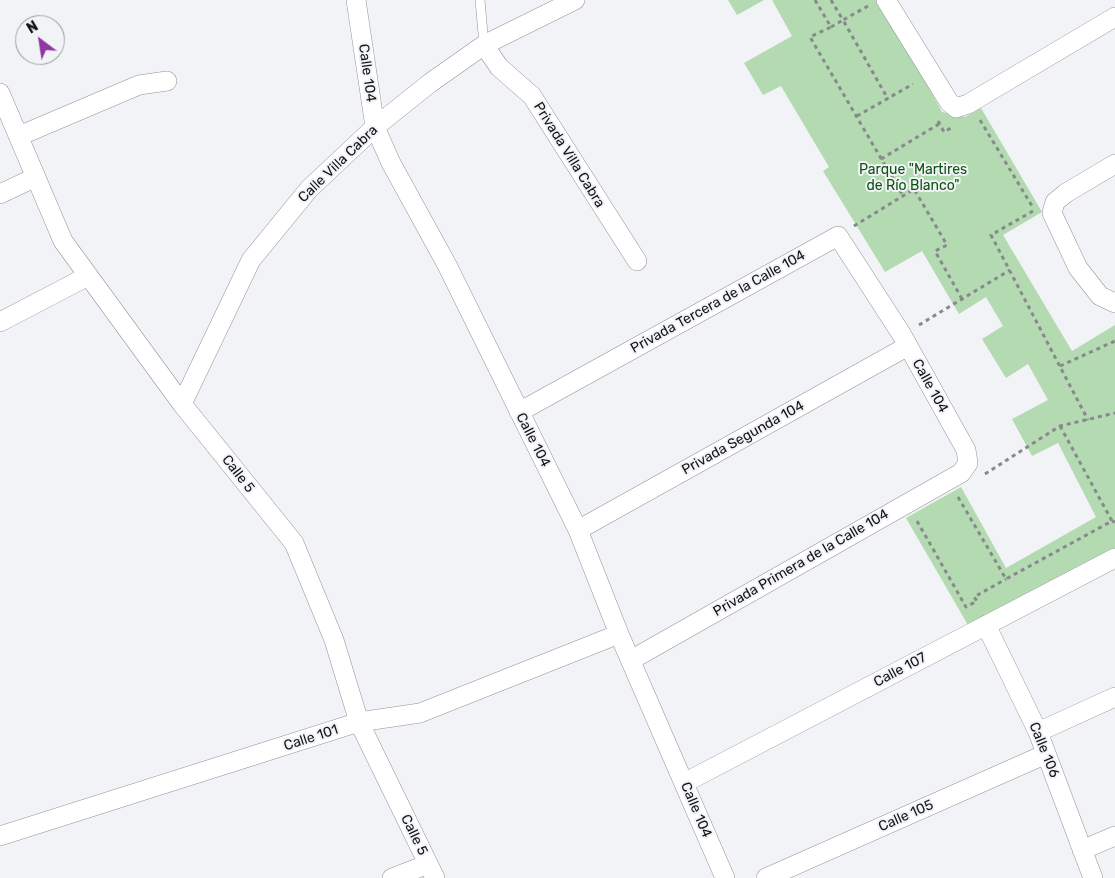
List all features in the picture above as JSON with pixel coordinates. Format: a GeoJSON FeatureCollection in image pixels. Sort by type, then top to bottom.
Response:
{"type":"FeatureCollection","features":[{"type":"Feature","properties":{"kind":"street","name":"Calle 104"},"geometry":{"type":"LineString","coordinates":[[356,0],[375,127],[391,163],[447,265],[578,530],[619,634],[725,878]]}},
{"type":"Feature","properties":{"kind":"street","name":"Calle Villa Cabra"},"geometry":{"type":"LineString","coordinates":[[182,404],[251,260],[309,189],[375,127],[430,83],[484,45],[575,0]]}},
{"type":"Feature","properties":{"kind":"street"},"geometry":{"type":"LineString","coordinates":[[879,2],[948,102],[956,108],[968,104],[1115,17]]}},
{"type":"Feature","properties":{"kind":"street","name":"Privada Villa Cabra"},"geometry":{"type":"LineString","coordinates":[[484,45],[499,66],[532,96],[637,261]]}},
{"type":"Feature","properties":{"kind":"street"},"geometry":{"type":"LineString","coordinates":[[19,136],[139,85],[167,81]]}},
{"type":"Feature","properties":{"kind":"street","name":"Calle 5"},"geometry":{"type":"LineString","coordinates":[[0,93],[63,241],[182,404],[294,544],[334,640],[359,722],[431,871]]}},
{"type":"Feature","properties":{"kind":"street"},"geometry":{"type":"LineString","coordinates":[[1115,164],[1066,193],[1055,202],[1052,213],[1078,268],[1100,296],[1115,302]]}},
{"type":"Feature","properties":{"kind":"street"},"geometry":{"type":"LineString","coordinates":[[0,194],[36,177]]}},
{"type":"Feature","properties":{"kind":"street","name":"Calle 104"},"geometry":{"type":"LineString","coordinates":[[838,236],[905,341],[966,450],[968,463]]}},
{"type":"Feature","properties":{"kind":"street","name":"Privada Tercera de la Calle 104"},"geometry":{"type":"LineString","coordinates":[[519,412],[838,236]]}},
{"type":"Feature","properties":{"kind":"street"},"geometry":{"type":"LineString","coordinates":[[0,322],[88,276]]}},
{"type":"Feature","properties":{"kind":"street","name":"Privada Segunda 104"},"geometry":{"type":"LineString","coordinates":[[578,530],[905,341]]}},
{"type":"Feature","properties":{"kind":"street","name":"Privada Primera de la Calle 104"},"geometry":{"type":"LineString","coordinates":[[631,660],[961,473],[968,463]]}},
{"type":"Feature","properties":{"kind":"street","name":"Calle 107"},"geometry":{"type":"LineString","coordinates":[[684,783],[1115,558]]}},
{"type":"Feature","properties":{"kind":"street","name":"Calle 106"},"geometry":{"type":"LineString","coordinates":[[986,625],[1038,732],[1093,878]]}},
{"type":"Feature","properties":{"kind":"street","name":"Calle 101"},"geometry":{"type":"LineString","coordinates":[[0,836],[359,722],[420,713],[619,634]]}},
{"type":"Feature","properties":{"kind":"street"},"geometry":{"type":"LineString","coordinates":[[1038,732],[1115,697]]}},
{"type":"Feature","properties":{"kind":"street","name":"Calle 105"},"geometry":{"type":"LineString","coordinates":[[766,878],[1046,754]]}},
{"type":"Feature","properties":{"kind":"street"},"geometry":{"type":"LineString","coordinates":[[1082,850],[1115,836]]}},
{"type":"Feature","properties":{"kind":"street"},"geometry":{"type":"LineString","coordinates":[[392,878],[431,871]]}},
{"type":"Feature","properties":{"kind":"lane"},"geometry":{"type":"LineString","coordinates":[[480,0],[484,45]]}},
{"type":"Feature","properties":{"kind":"path"},"geometry":{"type":"LineString","coordinates":[[815,0],[831,27]]}},
{"type":"Feature","properties":{"kind":"path"},"geometry":{"type":"LineString","coordinates":[[831,0],[888,99]]}},
{"type":"Feature","properties":{"kind":"path"},"geometry":{"type":"LineString","coordinates":[[879,2],[810,37],[903,196]]}},
{"type":"Feature","properties":{"kind":"path"},"geometry":{"type":"LineString","coordinates":[[857,116],[916,82]]}},
{"type":"Feature","properties":{"kind":"path"},"geometry":{"type":"LineString","coordinates":[[976,114],[1034,210],[991,235],[1088,420]]}},
{"type":"Feature","properties":{"kind":"path"},"geometry":{"type":"LineString","coordinates":[[881,159],[939,124],[944,132],[952,128]]}},
{"type":"Feature","properties":{"kind":"path"},"geometry":{"type":"LineString","coordinates":[[838,236],[914,188],[947,245],[935,251],[962,299]]}},
{"type":"Feature","properties":{"kind":"path"},"geometry":{"type":"LineString","coordinates":[[905,341],[962,299],[1010,270]]}},
{"type":"Feature","properties":{"kind":"path"},"geometry":{"type":"LineString","coordinates":[[1060,366],[1115,341]]}},
{"type":"Feature","properties":{"kind":"path"},"geometry":{"type":"LineString","coordinates":[[983,475],[1060,426],[1115,413]]}},
{"type":"Feature","properties":{"kind":"path"},"geometry":{"type":"LineString","coordinates":[[916,520],[966,607],[977,602],[974,596],[1113,522],[1060,426]]}},
{"type":"Feature","properties":{"kind":"path"},"geometry":{"type":"LineString","coordinates":[[957,495],[1006,579]]}},
{"type":"Feature","properties":{"kind":"green space"},"geometry":{"type":"Polygon","coordinates":[[[728,0],[764,0],[737,15],[728,0]]]}},
{"type":"Feature","properties":{"kind":"green space","name":"Parque \"Martires de Río Blanco\""},"geometry":{"type":"Polygon","coordinates":[[[772,0],[881,0],[942,112],[965,117],[981,108],[1042,212],[1003,235],[1072,351],[1115,325],[1115,558],[972,632],[906,518],[961,487],[1006,568],[1096,517],[1058,443],[1032,456],[1012,419],[1048,400],[1028,364],[1006,378],[982,339],[1003,326],[986,297],[959,314],[922,251],[885,272],[823,171],[829,167],[781,86],[763,95],[744,63],[792,36],[772,0]]]}}]}
